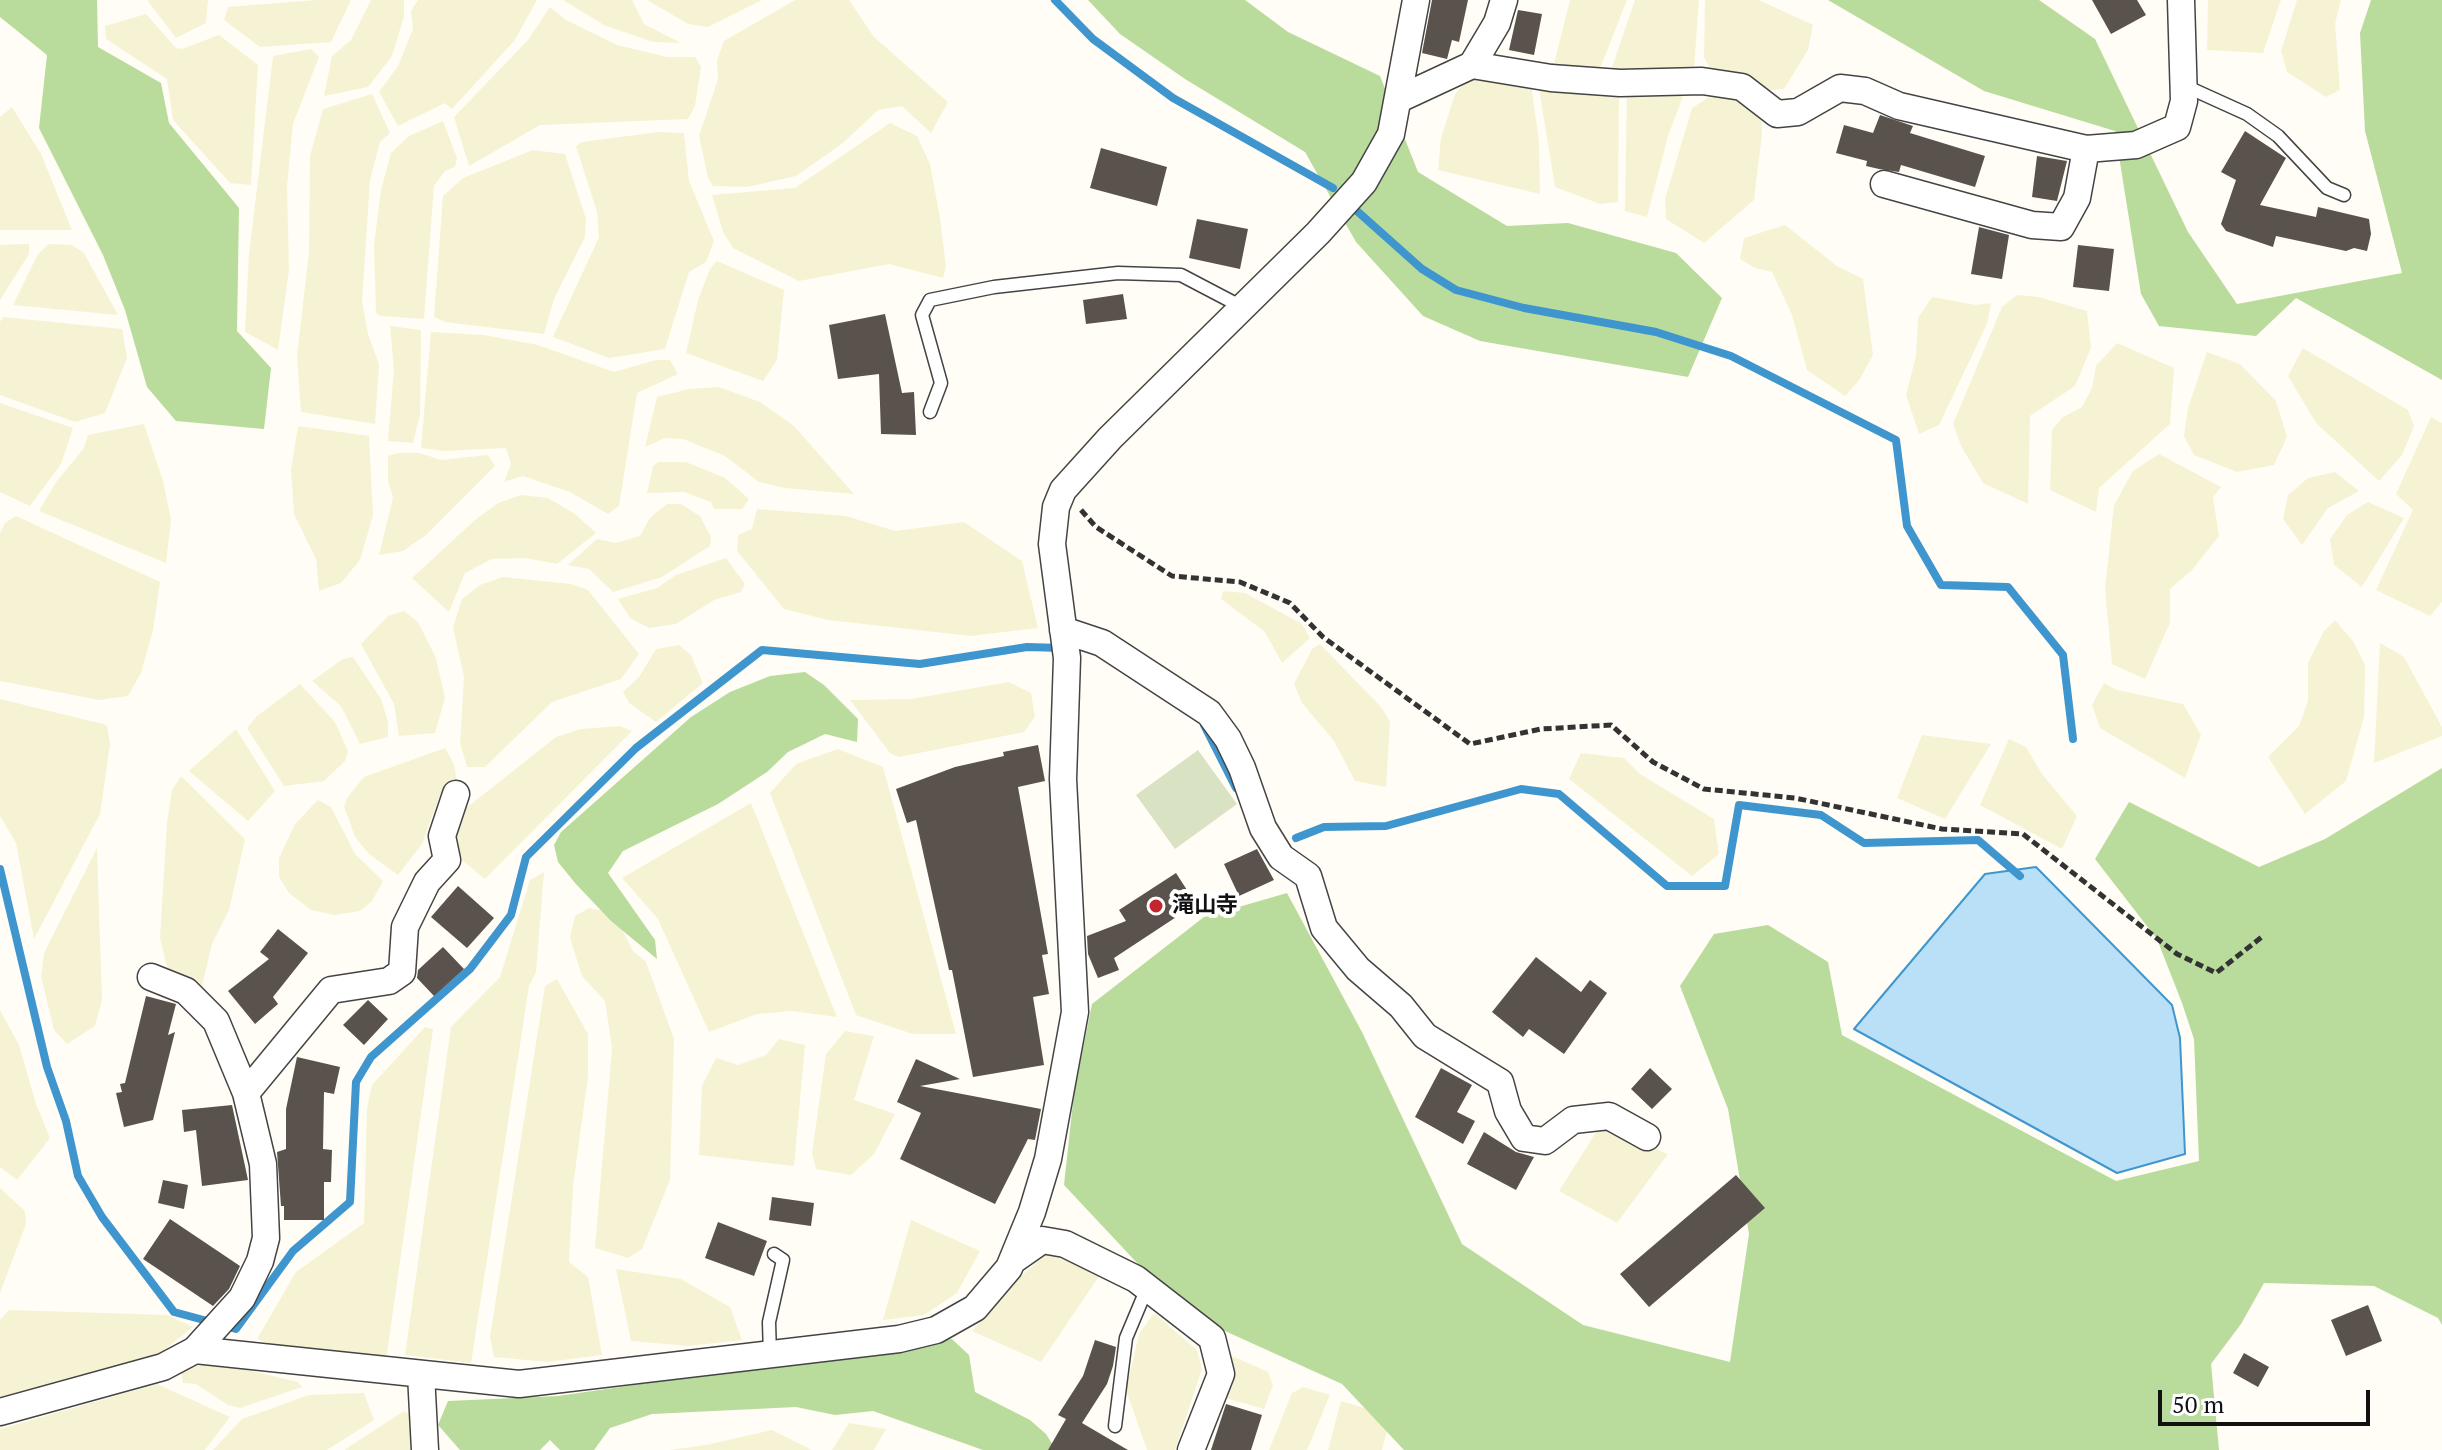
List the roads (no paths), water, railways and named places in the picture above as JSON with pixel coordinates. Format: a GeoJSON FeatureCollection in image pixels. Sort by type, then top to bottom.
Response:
{"type":"FeatureCollection","features":[{"type":"Feature","properties":{"kind":"street"},"geometry":{"type":"LineString","coordinates":[[1012,1261],[1048,1159],[1075,1012],[1063,779],[1065,642],[1052,544],[1056,507],[1063,490],[1110,438],[1364,182],[1391,134],[1416,0]]}},
{"type":"Feature","properties":{"kind":"street"},"geometry":{"type":"LineString","coordinates":[[1399,99],[1472,65],[1497,23],[1504,0]]}},
{"type":"Feature","properties":{"kind":"street"},"geometry":{"type":"LineString","coordinates":[[1472,65],[1551,78],[1620,83],[1702,81],[1742,87],[1777,114],[1798,112],[1840,88],[1865,91],[1899,106],[2086,149],[2136,145],[2177,127],[2184,101],[2181,0]]}},
{"type":"Feature","properties":{"kind":"street"},"geometry":{"type":"LineString","coordinates":[[1884,184],[2032,225],[2061,227],[2077,198],[2086,149]]}},
{"type":"Feature","properties":{"kind":"street"},"geometry":{"type":"LineString","coordinates":[[1065,642],[1102,643],[1209,713],[1228,739],[1242,768],[1263,828],[1281,857],[1308,876],[1324,928],[1358,969],[1401,1006],[1425,1036],[1500,1082],[1508,1111],[1524,1138],[1545,1141],[1573,1120],[1609,1116],[1647,1137]]}},
{"type":"Feature","properties":{"kind":"street"},"geometry":{"type":"LineString","coordinates":[[246,1093],[331,990],[389,981],[402,972],[405,927],[427,882],[447,860],[442,836],[456,794]]}},
{"type":"Feature","properties":{"kind":"street"},"geometry":{"type":"LineString","coordinates":[[0,1412],[163,1367],[195,1350],[242,1298],[260,1261],[266,1238],[263,1164],[246,1093],[216,1021],[186,991],[151,977]]}},
{"type":"Feature","properties":{"kind":"street"},"geometry":{"type":"LineString","coordinates":[[195,1350],[519,1384],[770,1356],[936,1330],[975,1308],[1012,1261],[1042,1240],[1065,1244],[1147,1288],[1212,1338],[1221,1374],[1191,1450]]}},
{"type":"Feature","properties":{"kind":"street"},"geometry":{"type":"LineString","coordinates":[[421,1374],[425,1450]]}},
{"type":"Feature","properties":{"kind":"lane"},"geometry":{"type":"LineString","coordinates":[[2183,85],[2247,114],[2278,136],[2327,188],[2344,195]]}},
{"type":"Feature","properties":{"kind":"lane"},"geometry":{"type":"LineString","coordinates":[[930,412],[941,383],[922,315],[930,300],[994,287],[1118,273],[1181,275],[1242,307]]}},
{"type":"Feature","properties":{"kind":"lane"},"geometry":{"type":"LineString","coordinates":[[770,1356],[769,1322],[783,1260],[774,1254]]}},
{"type":"Feature","properties":{"kind":"lane"},"geometry":{"type":"LineString","coordinates":[[1115,1426],[1126,1338],[1147,1288]]}},
{"type":"Feature","properties":{"kind":"water"},"geometry":{"type":"Polygon","coordinates":[[[2036,867],[2172,1005],[2180,1038],[2185,1154],[2117,1173],[1854,1029],[1985,874],[2036,867]]]}},
{"type":"Feature","properties":{"kind":"waterway"},"geometry":{"type":"LineString","coordinates":[[1055,0],[1093,39],[1173,98],[1333,188]]}},
{"type":"Feature","properties":{"kind":"waterway"},"geometry":{"type":"LineString","coordinates":[[1357,211],[1422,269],[1456,290],[1524,308],[1656,332],[1731,356],[1896,440],[1907,526],[1941,585],[2008,587],[2063,655],[2073,739]]}},
{"type":"Feature","properties":{"kind":"waterway"},"geometry":{"type":"LineString","coordinates":[[225,1326],[236,1329],[293,1251],[350,1202],[356,1082],[371,1057],[470,969],[511,915],[526,857],[636,748],[762,650],[920,664],[1027,647],[1062,648]]}},
{"type":"Feature","properties":{"kind":"waterway"},"geometry":{"type":"LineString","coordinates":[[1204,725],[1236,788]]}},
{"type":"Feature","properties":{"kind":"waterway"},"geometry":{"type":"LineString","coordinates":[[1296,838],[1324,827],[1386,826],[1521,789],[1559,794],[1667,886],[1725,886],[1739,805],[1821,815],[1864,843],[1978,840],[2020,876]]}},
{"type":"Feature","properties":{"kind":"waterway"},"geometry":{"type":"LineString","coordinates":[[0,869],[47,1067],[66,1121],[78,1176],[102,1217],[174,1312],[211,1322]]}},
{"type":"Feature","properties":{"kind":"place","name":"滝山寺"},"geometry":{"type":"Point","coordinates":[1156,906]}}]}
